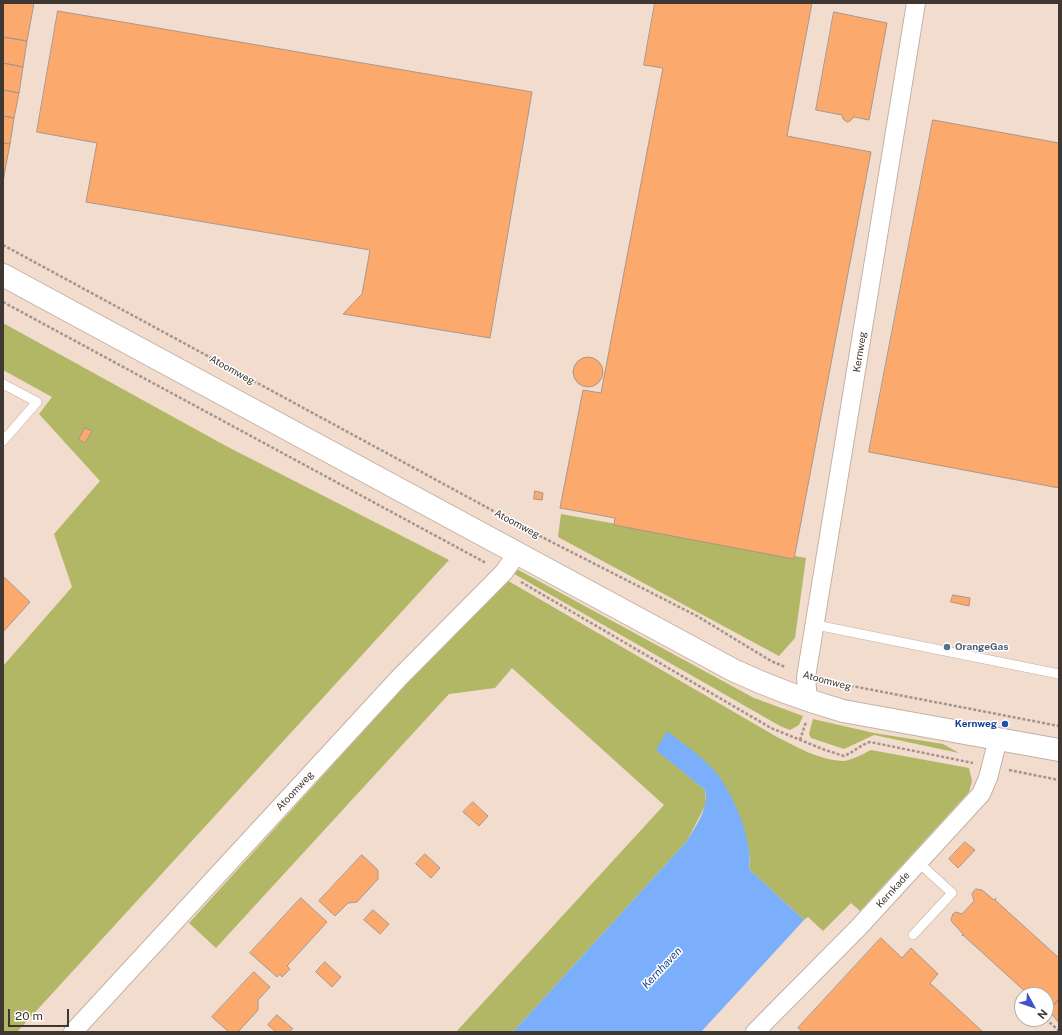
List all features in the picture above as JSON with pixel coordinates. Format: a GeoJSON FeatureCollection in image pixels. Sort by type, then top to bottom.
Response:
{"type":"FeatureCollection","features":[{"type":"Feature","properties":{"kind":"street","name":"Kernweg"},"geometry":{"type":"LineString","coordinates":[[808,701],[806,677],[816,625],[916,3]]}},
{"type":"Feature","properties":{"kind":"street"},"geometry":{"type":"LineString","coordinates":[[3,275],[518,552],[733,670],[770,687],[808,701],[843,711],[1059,750]]}},
{"type":"Feature","properties":{"kind":"street","name":"Atoomweg"},"geometry":{"type":"LineString","coordinates":[[73,1032],[399,678],[504,572],[518,552]]}},
{"type":"Feature","properties":{"kind":"street","name":"Kernkade"},"geometry":{"type":"LineString","coordinates":[[762,1030],[859,927],[980,794],[988,778],[998,739]]}},
{"type":"Feature","properties":{"kind":"lane"},"geometry":{"type":"LineString","coordinates":[[3,384],[37,402],[3,442]]}},
{"type":"Feature","properties":{"kind":"lane"},"geometry":{"type":"LineString","coordinates":[[816,625],[1059,674]]}},
{"type":"Feature","properties":{"kind":"lane"},"geometry":{"type":"LineString","coordinates":[[913,935],[952,893],[918,862]]}},
{"type":"Feature","properties":{"kind":"path","name":"Atoomweg"},"geometry":{"type":"LineString","coordinates":[[3,245],[534,533],[697,616],[771,661],[806,677],[848,687],[1059,726]]}},
{"type":"Feature","properties":{"kind":"green space"},"geometry":{"type":"Polygon","coordinates":[[[3,323],[226,446],[449,560],[17,1032],[3,1032],[3,666],[72,587],[54,534],[100,481],[39,414],[52,397],[3,370],[3,323]]]}},
{"type":"Feature","properties":{"kind":"green space"},"geometry":{"type":"Polygon","coordinates":[[[561,514],[806,558],[795,638],[779,656],[558,537],[561,514]]]}},
{"type":"Feature","properties":{"kind":"green space"},"geometry":{"type":"Polygon","coordinates":[[[513,567],[754,698],[803,716],[799,725],[790,730],[780,726],[509,571],[513,567]]]}},
{"type":"Feature","properties":{"kind":"green space"},"geometry":{"type":"Polygon","coordinates":[[[505,579],[800,749],[817,756],[833,760],[849,760],[871,750],[969,768],[972,781],[969,792],[860,911],[851,903],[823,931],[808,917],[804,920],[749,869],[750,860],[746,840],[727,790],[657,750],[705,790],[706,804],[687,841],[513,1032],[456,1032],[664,805],[512,668],[495,688],[449,694],[216,948],[189,923],[397,694],[505,579]]]}},
{"type":"Feature","properties":{"kind":"green space"},"geometry":{"type":"Polygon","coordinates":[[[813,719],[874,733],[943,744],[959,753],[874,735],[844,749],[811,738],[809,734],[813,719]]]}},
{"type":"Feature","properties":{"kind":"water","name":"Kernhaven"},"geometry":{"type":"Polygon","coordinates":[[[667,731],[702,758],[720,777],[734,802],[745,830],[750,857],[749,869],[804,920],[701,1032],[513,1032],[687,841],[698,823],[705,804],[705,790],[656,750],[667,731]]]}},
{"type":"Feature","properties":{"kind":"building"},"geometry":{"type":"Polygon","coordinates":[[[3,3],[34,3],[27,41],[3,37],[3,3]]]}},
{"type":"Feature","properties":{"kind":"building"},"geometry":{"type":"Polygon","coordinates":[[[655,3],[812,3],[787,136],[871,152],[794,559],[614,525],[615,518],[560,508],[583,390],[601,393],[663,68],[644,65],[655,3]]]}},
{"type":"Feature","properties":{"kind":"building"},"geometry":{"type":"Polygon","coordinates":[[[58,11],[532,92],[490,338],[343,314],[362,294],[370,250],[86,202],[97,143],[37,132],[58,11]]]}},
{"type":"Feature","properties":{"kind":"building"},"geometry":{"type":"Polygon","coordinates":[[[834,12],[887,23],[869,120],[854,117],[847,122],[843,119],[842,115],[816,110],[834,12]]]}},
{"type":"Feature","properties":{"kind":"building"},"geometry":{"type":"Polygon","coordinates":[[[3,37],[27,41],[23,67],[3,63],[3,37]]]}},
{"type":"Feature","properties":{"kind":"building"},"geometry":{"type":"Polygon","coordinates":[[[3,63],[23,67],[19,93],[3,90],[3,63]]]}},
{"type":"Feature","properties":{"kind":"building"},"geometry":{"type":"Polygon","coordinates":[[[3,90],[19,93],[14,118],[3,116],[3,90]]]}},
{"type":"Feature","properties":{"kind":"building"},"geometry":{"type":"Polygon","coordinates":[[[3,116],[14,118],[10,144],[3,143],[3,116]]]}},
{"type":"Feature","properties":{"kind":"building"},"geometry":{"type":"Polygon","coordinates":[[[933,120],[1059,143],[1059,488],[869,452],[933,120]]]}},
{"type":"Feature","properties":{"kind":"building"},"geometry":{"type":"Polygon","coordinates":[[[3,143],[10,144],[5,170],[3,169],[3,143]]]}},
{"type":"Feature","properties":{"kind":"building"},"geometry":{"type":"Polygon","coordinates":[[[3,169],[5,170],[3,183],[3,169]]]}},
{"type":"Feature","properties":{"kind":"building"},"geometry":{"type":"Polygon","coordinates":[[[588,357],[599,361],[603,372],[599,383],[588,387],[577,383],[573,372],[577,361],[588,357]]]}},
{"type":"Feature","properties":{"kind":"building"},"geometry":{"type":"Polygon","coordinates":[[[85,428],[92,431],[85,443],[79,439],[85,428]]]}},
{"type":"Feature","properties":{"kind":"building"},"geometry":{"type":"Polygon","coordinates":[[[535,491],[543,493],[542,500],[534,499],[535,491]]]}},
{"type":"Feature","properties":{"kind":"building"},"geometry":{"type":"Polygon","coordinates":[[[3,576],[30,602],[3,632],[3,576]]]}},
{"type":"Feature","properties":{"kind":"building"},"geometry":{"type":"Polygon","coordinates":[[[953,595],[970,598],[969,606],[951,602],[953,595]]]}},
{"type":"Feature","properties":{"kind":"building"},"geometry":{"type":"Polygon","coordinates":[[[473,802],[488,816],[479,826],[463,812],[473,802]]]}},
{"type":"Feature","properties":{"kind":"building"},"geometry":{"type":"Polygon","coordinates":[[[965,842],[975,850],[958,868],[949,859],[965,842]]]}},
{"type":"Feature","properties":{"kind":"building"},"geometry":{"type":"Polygon","coordinates":[[[425,854],[440,868],[431,878],[416,864],[425,854]]]}},
{"type":"Feature","properties":{"kind":"building"},"geometry":{"type":"Polygon","coordinates":[[[362,855],[378,870],[378,879],[357,902],[348,903],[335,916],[319,901],[362,855]]]}},
{"type":"Feature","properties":{"kind":"building"},"geometry":{"type":"Polygon","coordinates":[[[976,889],[982,890],[994,900],[996,898],[995,900],[1059,958],[1059,999],[1054,1005],[1054,987],[1020,987],[963,935],[962,936],[963,934],[951,919],[953,914],[956,912],[962,914],[974,901],[972,894],[976,889]]]}},
{"type":"Feature","properties":{"kind":"building"},"geometry":{"type":"Polygon","coordinates":[[[301,898],[327,922],[287,966],[290,969],[282,977],[280,974],[277,977],[250,953],[301,898]]]}},
{"type":"Feature","properties":{"kind":"building"},"geometry":{"type":"Polygon","coordinates":[[[373,910],[389,924],[380,934],[364,920],[373,910]]]}},
{"type":"Feature","properties":{"kind":"building"},"geometry":{"type":"Polygon","coordinates":[[[881,938],[902,958],[911,948],[938,974],[930,983],[983,1032],[803,1032],[798,1028],[881,938]]]}},
{"type":"Feature","properties":{"kind":"building"},"geometry":{"type":"Polygon","coordinates":[[[325,962],[341,977],[332,987],[316,972],[325,962]]]}},
{"type":"Feature","properties":{"kind":"building"},"geometry":{"type":"Polygon","coordinates":[[[254,972],[270,987],[258,1000],[258,1010],[238,1032],[229,1032],[212,1017],[254,972]]]}},
{"type":"Feature","properties":{"kind":"building"},"geometry":{"type":"Polygon","coordinates":[[[1059,999],[1059,1023],[1054,1017],[1054,1005],[1059,999]]]}},
{"type":"Feature","properties":{"kind":"building"},"geometry":{"type":"Polygon","coordinates":[[[277,1015],[293,1029],[289,1032],[276,1032],[268,1025],[277,1015]]]}},
{"type":"Feature","properties":{"kind":"place","name":"OrangeGas"},"geometry":{"type":"Point","coordinates":[947,647]}},
{"type":"Feature","properties":{"kind":"place","name":"Kernweg"},"geometry":{"type":"Point","coordinates":[1005,724]}}]}
